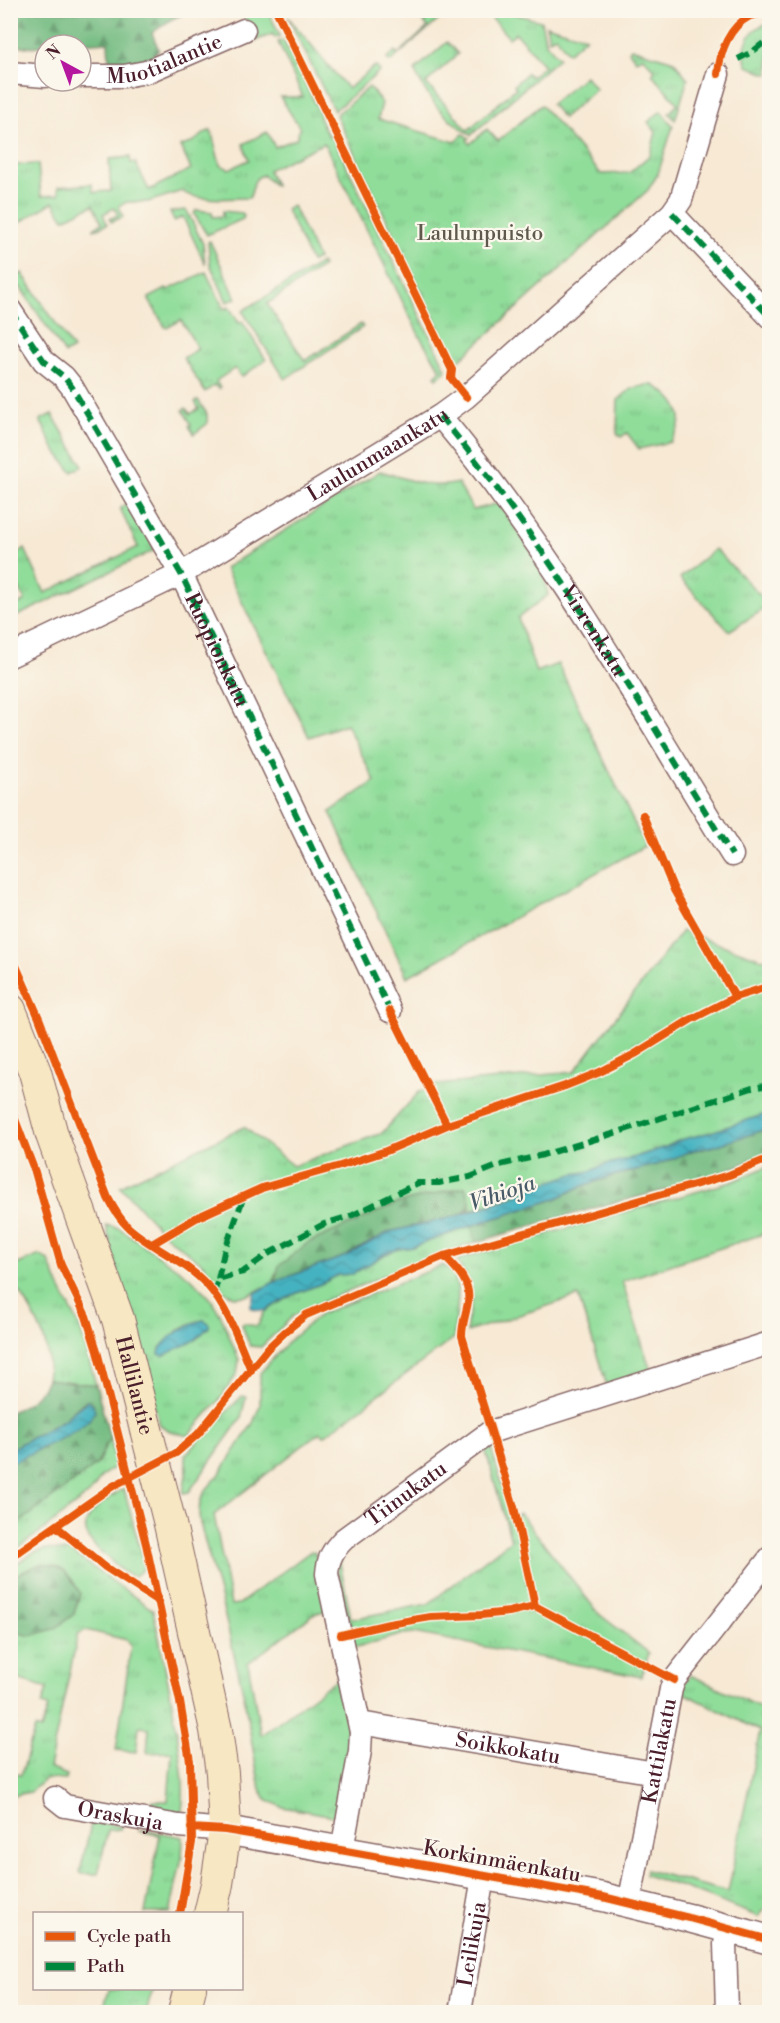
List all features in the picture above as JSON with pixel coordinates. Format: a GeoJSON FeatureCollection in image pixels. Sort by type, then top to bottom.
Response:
{"type":"FeatureCollection","features":[{"type":"Feature","properties":{"kind":"main road","name":"Hallilantie"},"geometry":{"type":"LineString","coordinates":[[10,1010],[35,1072],[52,1135],[118,1319],[170,1524],[216,1730],[222,1773],[225,1830],[210,1912]]}},
{"type":"Feature","properties":{"kind":"main road"},"geometry":{"type":"LineString","coordinates":[[184,2013],[190,1990]]}},
{"type":"Feature","properties":{"kind":"street","name":"Muotialantie"},"geometry":{"type":"LineString","coordinates":[[93,76],[124,76],[146,72],[244,30]]}},
{"type":"Feature","properties":{"kind":"street"},"geometry":{"type":"LineString","coordinates":[[10,73],[33,75]]}},
{"type":"Feature","properties":{"kind":"street","name":"Laulunmaankatu"},"geometry":{"type":"LineString","coordinates":[[10,656],[181,574],[440,416],[466,397],[672,213],[681,200],[718,74]]}},
{"type":"Feature","properties":{"kind":"street"},"geometry":{"type":"LineString","coordinates":[[672,213],[770,317]]}},
{"type":"Feature","properties":{"kind":"street","name":"Ruopionkatu"},"geometry":{"type":"LineString","coordinates":[[10,310],[44,361],[64,377],[72,387],[181,574],[390,1011]]}},
{"type":"Feature","properties":{"kind":"street","name":"Virrenkatu"},"geometry":{"type":"LineString","coordinates":[[440,416],[473,455],[572,594],[732,855]]}},
{"type":"Feature","properties":{"kind":"street","name":"Tiinukatu"},"geometry":{"type":"LineString","coordinates":[[342,1850],[360,1751],[360,1723],[327,1574],[330,1556],[344,1539],[490,1432],[770,1343]]}},
{"type":"Feature","properties":{"kind":"street","name":"Kattilakatu"},"geometry":{"type":"LineString","coordinates":[[629,1904],[674,1680],[770,1558]]}},
{"type":"Feature","properties":{"kind":"street","name":"Soikkokatu"},"geometry":{"type":"LineString","coordinates":[[360,1723],[655,1773]]}},
{"type":"Feature","properties":{"kind":"street","name":"Oraskuja"},"geometry":{"type":"LineString","coordinates":[[55,1798],[66,1806],[179,1826],[225,1830]]}},
{"type":"Feature","properties":{"kind":"street","name":"Korkinmäenkatu"},"geometry":{"type":"LineString","coordinates":[[225,1830],[603,1897],[770,1940]]}},
{"type":"Feature","properties":{"kind":"street","name":"Leilikuja"},"geometry":{"type":"LineString","coordinates":[[460,2013],[483,1877]]}},
{"type":"Feature","properties":{"kind":"street"},"geometry":{"type":"LineString","coordinates":[[727,2013],[725,1944],[728,1930]]}},
{"type":"Feature","properties":{"kind":"green space"},"geometry":{"type":"Polygon","coordinates":[[[11,11],[190,11],[172,19],[152,33],[159,50],[142,62],[131,64],[109,61],[108,42],[93,43],[93,33],[33,33],[33,47],[12,45],[15,34],[11,33],[11,11]]]}},
{"type":"Feature","properties":{"kind":"green space"},"geometry":{"type":"Polygon","coordinates":[[[242,11],[268,11],[280,36],[275,38],[273,34],[255,41],[242,11]]]}},
{"type":"Feature","properties":{"kind":"green space"},"geometry":{"type":"Polygon","coordinates":[[[413,11],[449,11],[390,62],[387,59],[395,51],[398,54],[428,27],[413,11]]]}},
{"type":"Feature","properties":{"kind":"green space"},"geometry":{"type":"Polygon","coordinates":[[[491,11],[503,11],[541,21],[546,43],[559,58],[471,135],[438,108],[415,72],[447,42],[458,54],[426,83],[468,130],[516,88],[514,85],[527,73],[531,77],[544,66],[516,33],[509,38],[488,14],[491,11]]]}},
{"type":"Feature","properties":{"kind":"green space"},"geometry":{"type":"Polygon","coordinates":[[[288,17],[348,89],[375,66],[380,71],[334,111],[288,17]]]}},
{"type":"Feature","properties":{"kind":"green space"},"geometry":{"type":"Polygon","coordinates":[[[769,23],[769,74],[747,66],[745,52],[751,34],[769,23]]]}},
{"type":"Feature","properties":{"kind":"green space"},"geometry":{"type":"Polygon","coordinates":[[[546,25],[586,37],[568,53],[556,36],[549,39],[546,25]]]}},
{"type":"Feature","properties":{"kind":"green space"},"geometry":{"type":"Polygon","coordinates":[[[283,40],[321,115],[319,118],[329,137],[332,136],[446,369],[437,378],[435,376],[441,370],[420,337],[324,143],[268,170],[276,187],[263,175],[254,182],[249,198],[204,198],[182,191],[148,202],[127,202],[119,206],[123,217],[111,222],[110,219],[118,215],[114,208],[103,214],[107,224],[94,230],[102,223],[93,205],[64,219],[53,202],[11,228],[11,144],[12,165],[38,164],[41,196],[59,195],[58,187],[92,184],[93,192],[111,191],[109,159],[130,157],[131,163],[135,162],[149,190],[191,169],[180,146],[190,144],[211,130],[220,165],[229,169],[249,160],[243,144],[267,132],[275,147],[296,139],[300,128],[280,97],[303,97],[278,42],[283,40]]]}},
{"type":"Feature","properties":{"kind":"green space"},"geometry":{"type":"Polygon","coordinates":[[[631,48],[674,61],[688,79],[675,120],[669,113],[678,104],[652,74],[655,70],[643,57],[636,60],[629,51],[631,48]]]}},
{"type":"Feature","properties":{"kind":"green space"},"geometry":{"type":"Polygon","coordinates":[[[585,76],[596,89],[563,118],[551,104],[585,76]]]}},
{"type":"Feature","properties":{"kind":"green space","name":"Laulunpuisto"},"geometry":{"type":"Polygon","coordinates":[[[369,87],[382,103],[378,119],[455,142],[463,134],[469,138],[467,140],[470,144],[487,129],[498,141],[541,105],[601,174],[629,173],[650,155],[656,132],[648,122],[661,111],[673,126],[658,174],[648,190],[456,363],[336,115],[369,87]]]}},
{"type":"Feature","properties":{"kind":"green space"},"geometry":{"type":"Polygon","coordinates":[[[293,206],[318,259],[311,262],[286,209],[293,206]]]}},
{"type":"Feature","properties":{"kind":"green space"},"geometry":{"type":"Polygon","coordinates":[[[185,210],[203,244],[205,264],[183,217],[174,221],[170,212],[185,210]]]}},
{"type":"Feature","properties":{"kind":"green space"},"geometry":{"type":"Polygon","coordinates":[[[196,210],[212,212],[213,217],[223,216],[223,211],[242,213],[244,216],[243,219],[207,235],[194,214],[196,210]]]}},
{"type":"Feature","properties":{"kind":"green space"},"geometry":{"type":"Polygon","coordinates":[[[210,241],[236,298],[227,302],[210,264],[208,242],[210,241]]]}},
{"type":"Feature","properties":{"kind":"green space"},"geometry":{"type":"Polygon","coordinates":[[[321,263],[323,266],[267,304],[305,361],[361,324],[363,327],[285,379],[243,312],[321,263]]]}},
{"type":"Feature","properties":{"kind":"green space"},"geometry":{"type":"Polygon","coordinates":[[[206,272],[224,309],[229,307],[239,323],[242,321],[266,360],[241,377],[235,368],[216,381],[220,388],[218,389],[215,385],[205,392],[183,358],[198,349],[181,320],[165,327],[149,298],[206,272]]]}},
{"type":"Feature","properties":{"kind":"green space"},"geometry":{"type":"Polygon","coordinates":[[[22,273],[73,349],[65,354],[14,278],[22,273]]]}},
{"type":"Feature","properties":{"kind":"green space"},"geometry":{"type":"Polygon","coordinates":[[[651,384],[672,400],[679,412],[679,425],[670,442],[639,449],[627,433],[621,437],[617,433],[618,400],[631,389],[651,384]]]}},
{"type":"Feature","properties":{"kind":"green space"},"geometry":{"type":"Polygon","coordinates":[[[198,400],[207,414],[207,424],[194,434],[183,410],[186,408],[190,414],[199,409],[195,402],[198,400]]]}},
{"type":"Feature","properties":{"kind":"green space"},"geometry":{"type":"Polygon","coordinates":[[[52,414],[83,466],[72,472],[55,450],[40,420],[52,414]]]}},
{"type":"Feature","properties":{"kind":"green space"},"geometry":{"type":"Polygon","coordinates":[[[380,471],[428,484],[458,483],[473,510],[499,503],[542,567],[548,595],[518,618],[536,672],[558,664],[645,846],[407,977],[330,812],[375,781],[346,724],[309,737],[225,568],[380,471]]]}},
{"type":"Feature","properties":{"kind":"green space"},"geometry":{"type":"Polygon","coordinates":[[[131,499],[155,550],[11,619],[11,608],[25,601],[11,571],[10,547],[14,554],[25,549],[45,593],[138,547],[120,509],[131,499]]]}},
{"type":"Feature","properties":{"kind":"green space"},"geometry":{"type":"Polygon","coordinates":[[[715,549],[769,604],[729,631],[680,578],[715,549]]]}},
{"type":"Feature","properties":{"kind":"green space"},"geometry":{"type":"Polygon","coordinates":[[[682,931],[762,959],[769,957],[769,1113],[680,1140],[666,1147],[591,1171],[574,1174],[466,1212],[470,1208],[465,1187],[398,1203],[357,1223],[275,1274],[274,1282],[247,1296],[235,1297],[225,1292],[202,1263],[166,1236],[120,1186],[244,1127],[293,1166],[382,1133],[419,1092],[435,1085],[574,1072],[682,931]]]}},
{"type":"Feature","properties":{"kind":"green space"},"geometry":{"type":"Polygon","coordinates":[[[769,1128],[769,1154],[687,1185],[601,1206],[476,1242],[471,1226],[555,1199],[609,1177],[659,1164],[694,1150],[715,1146],[769,1128]]]}},
{"type":"Feature","properties":{"kind":"green space"},"geometry":{"type":"Polygon","coordinates":[[[769,1166],[769,1232],[622,1281],[651,1371],[607,1386],[578,1296],[467,1332],[471,1292],[466,1276],[457,1262],[459,1259],[731,1182],[769,1166]]]}},
{"type":"Feature","properties":{"kind":"green space"},"geometry":{"type":"Polygon","coordinates":[[[465,1187],[470,1209],[457,1216],[389,1232],[346,1256],[274,1282],[279,1266],[308,1243],[398,1203],[465,1187]]]}},
{"type":"Feature","properties":{"kind":"green space"},"geometry":{"type":"Polygon","coordinates":[[[106,1225],[119,1228],[192,1279],[211,1299],[221,1316],[239,1360],[237,1374],[221,1398],[188,1436],[170,1431],[160,1425],[117,1274],[106,1225]],[[204,1320],[192,1323],[174,1334],[160,1348],[195,1340],[209,1327],[204,1320]]]}},
{"type":"Feature","properties":{"kind":"green space"},"geometry":{"type":"Polygon","coordinates":[[[471,1226],[476,1242],[403,1267],[304,1310],[293,1316],[261,1347],[250,1346],[242,1325],[244,1323],[258,1325],[265,1311],[292,1295],[338,1275],[353,1274],[387,1253],[413,1247],[471,1226]]]}},
{"type":"Feature","properties":{"kind":"green space"},"geometry":{"type":"Polygon","coordinates":[[[40,1255],[49,1261],[79,1325],[96,1385],[47,1379],[48,1356],[42,1334],[20,1292],[17,1290],[11,1292],[11,1267],[40,1255]]]}},
{"type":"Feature","properties":{"kind":"green space"},"geometry":{"type":"Polygon","coordinates":[[[443,1265],[451,1271],[457,1288],[454,1338],[324,1436],[320,1432],[214,1515],[231,1605],[239,1604],[311,1551],[315,1552],[327,1610],[314,1614],[248,1663],[261,1735],[341,1676],[351,1741],[339,1817],[282,1807],[266,1799],[260,1789],[243,1692],[200,1523],[200,1502],[205,1491],[219,1475],[253,1423],[260,1405],[260,1373],[289,1341],[321,1314],[443,1265]]]}},
{"type":"Feature","properties":{"kind":"green space"},"geometry":{"type":"Polygon","coordinates":[[[47,1379],[96,1385],[110,1438],[97,1464],[11,1529],[11,1464],[33,1450],[76,1430],[85,1401],[62,1421],[11,1449],[11,1412],[37,1395],[47,1379]]]}},
{"type":"Feature","properties":{"kind":"green space"},"geometry":{"type":"Polygon","coordinates":[[[242,1396],[246,1397],[241,1418],[189,1492],[183,1493],[187,1468],[185,1455],[242,1396]]]}},
{"type":"Feature","properties":{"kind":"green space"},"geometry":{"type":"Polygon","coordinates":[[[110,1438],[116,1465],[101,1477],[91,1492],[11,1553],[10,1529],[97,1464],[110,1438]]]}},
{"type":"Feature","properties":{"kind":"green space"},"geometry":{"type":"Polygon","coordinates":[[[490,1444],[511,1518],[520,1513],[599,1614],[649,1653],[641,1677],[414,1633],[353,1648],[351,1624],[348,1622],[336,1564],[339,1557],[351,1619],[428,1604],[511,1540],[485,1448],[490,1444]]]}},
{"type":"Feature","properties":{"kind":"green space"},"geometry":{"type":"Polygon","coordinates":[[[124,1489],[144,1564],[143,1569],[135,1576],[127,1574],[118,1567],[94,1545],[86,1533],[88,1519],[93,1512],[124,1489]]]}},
{"type":"Feature","properties":{"kind":"green space"},"geometry":{"type":"Polygon","coordinates":[[[47,1549],[71,1552],[153,1610],[177,1730],[183,1779],[182,1811],[178,1813],[150,1809],[152,1801],[168,1801],[172,1752],[147,1753],[149,1728],[139,1727],[136,1752],[116,1750],[131,1646],[127,1640],[86,1630],[78,1634],[49,1768],[67,1775],[66,1780],[44,1780],[30,1792],[11,1796],[10,1773],[21,1775],[35,1728],[41,1730],[48,1707],[42,1705],[47,1688],[11,1677],[11,1567],[33,1553],[47,1549]]]}},
{"type":"Feature","properties":{"kind":"green space"},"geometry":{"type":"Polygon","coordinates":[[[40,1564],[60,1568],[72,1580],[80,1593],[74,1614],[56,1628],[31,1636],[11,1631],[11,1577],[40,1564]]]}},
{"type":"Feature","properties":{"kind":"green space"},"geometry":{"type":"Polygon","coordinates":[[[690,1675],[769,1711],[769,1901],[759,1917],[645,1875],[646,1870],[728,1892],[760,1731],[680,1691],[690,1675]]]}},
{"type":"Feature","properties":{"kind":"green space"},"geometry":{"type":"Polygon","coordinates":[[[94,1822],[122,1826],[121,1829],[108,1830],[98,1874],[82,1874],[80,1872],[91,1824],[94,1822]]]}},
{"type":"Feature","properties":{"kind":"green space"},"geometry":{"type":"Polygon","coordinates":[[[147,1830],[183,1837],[182,1857],[170,1912],[145,1912],[160,1835],[138,1831],[147,1830]]]}},
{"type":"Feature","properties":{"kind":"green space"},"geometry":{"type":"Polygon","coordinates":[[[109,1990],[153,1990],[146,2012],[97,2012],[98,2009],[103,2010],[109,1990]]]}},
{"type":"Feature","properties":{"kind":"water"},"geometry":{"type":"Polygon","coordinates":[[[769,1113],[769,1128],[715,1146],[694,1150],[659,1164],[609,1177],[555,1199],[413,1247],[398,1249],[387,1253],[353,1274],[338,1275],[292,1295],[265,1311],[250,1307],[255,1293],[274,1282],[346,1256],[389,1232],[457,1216],[511,1198],[533,1187],[591,1171],[666,1147],[680,1140],[769,1113]]]}},
{"type":"Feature","properties":{"kind":"water"},"geometry":{"type":"Polygon","coordinates":[[[204,1320],[209,1327],[195,1340],[163,1356],[159,1354],[164,1343],[177,1332],[204,1320]]]}},
{"type":"Feature","properties":{"kind":"water"},"geometry":{"type":"Polygon","coordinates":[[[88,1400],[93,1404],[95,1412],[81,1427],[11,1464],[11,1449],[62,1421],[88,1400]]]}},
{"type":"Feature","properties":{"kind":"marked path"},"geometry":{"type":"LineString","coordinates":[[738,59],[752,52],[770,38]]}},
{"type":"Feature","properties":{"kind":"marked path"},"geometry":{"type":"LineString","coordinates":[[672,213],[770,317]]}},
{"type":"Feature","properties":{"kind":"marked path"},"geometry":{"type":"LineString","coordinates":[[10,310],[44,361],[64,377],[72,387],[181,574],[390,1011]]}},
{"type":"Feature","properties":{"kind":"marked path"},"geometry":{"type":"LineString","coordinates":[[440,416],[481,468],[558,575],[732,855]]}},
{"type":"Feature","properties":{"kind":"marked path"},"geometry":{"type":"LineString","coordinates":[[214,1294],[218,1279],[243,1272],[268,1254],[324,1224],[353,1215],[418,1183],[439,1183],[470,1177],[500,1165],[543,1155],[752,1088],[770,1085]]}},
{"type":"Feature","properties":{"kind":"marked path"},"geometry":{"type":"LineString","coordinates":[[218,1279],[224,1252],[244,1196]]}},
{"type":"Feature","properties":{"kind":"cycle path"},"geometry":{"type":"LineString","coordinates":[[276,10],[452,370],[451,378],[466,397]]}},
{"type":"Feature","properties":{"kind":"cycle path"},"geometry":{"type":"LineString","coordinates":[[718,74],[723,48],[736,26],[750,16],[770,12]]}},
{"type":"Feature","properties":{"kind":"cycle path"},"geometry":{"type":"LineString","coordinates":[[643,815],[674,890],[735,997]]}},
{"type":"Feature","properties":{"kind":"cycle path"},"geometry":{"type":"LineString","coordinates":[[10,952],[39,1018],[108,1198],[129,1228],[189,1269],[207,1285],[227,1315],[251,1370]]}},
{"type":"Feature","properties":{"kind":"cycle path"},"geometry":{"type":"LineString","coordinates":[[152,1244],[196,1218],[262,1188],[386,1151],[447,1125],[600,1072],[735,997],[770,986]]}},
{"type":"Feature","properties":{"kind":"cycle path"},"geometry":{"type":"LineString","coordinates":[[390,1011],[447,1125]]}},
{"type":"Feature","properties":{"kind":"cycle path"},"geometry":{"type":"LineString","coordinates":[[10,1106],[35,1172],[61,1265],[86,1316],[97,1351],[146,1544],[180,1702],[190,1761],[192,1842],[180,1912]]}},
{"type":"Feature","properties":{"kind":"cycle path"},"geometry":{"type":"LineString","coordinates":[[10,1558],[113,1486],[176,1453],[198,1434],[268,1348],[306,1315],[444,1256],[729,1175],[770,1158]]}},
{"type":"Feature","properties":{"kind":"cycle path"},"geometry":{"type":"LineString","coordinates":[[444,1256],[462,1276],[467,1288],[468,1302],[462,1336],[514,1507],[535,1606],[674,1680]]}},
{"type":"Feature","properties":{"kind":"cycle path"},"geometry":{"type":"LineString","coordinates":[[56,1526],[105,1567],[159,1602]]}},
{"type":"Feature","properties":{"kind":"cycle path"},"geometry":{"type":"LineString","coordinates":[[341,1635],[431,1617],[481,1615],[535,1606]]}},
{"type":"Feature","properties":{"kind":"cycle path"},"geometry":{"type":"LineString","coordinates":[[191,1828],[225,1830],[262,1836],[603,1897],[770,1940]]}},
{"type":"Feature","properties":{"kind":"water label","name":"Vihioja"},"geometry":{"type":"Point","coordinates":[502,1192]}}]}
